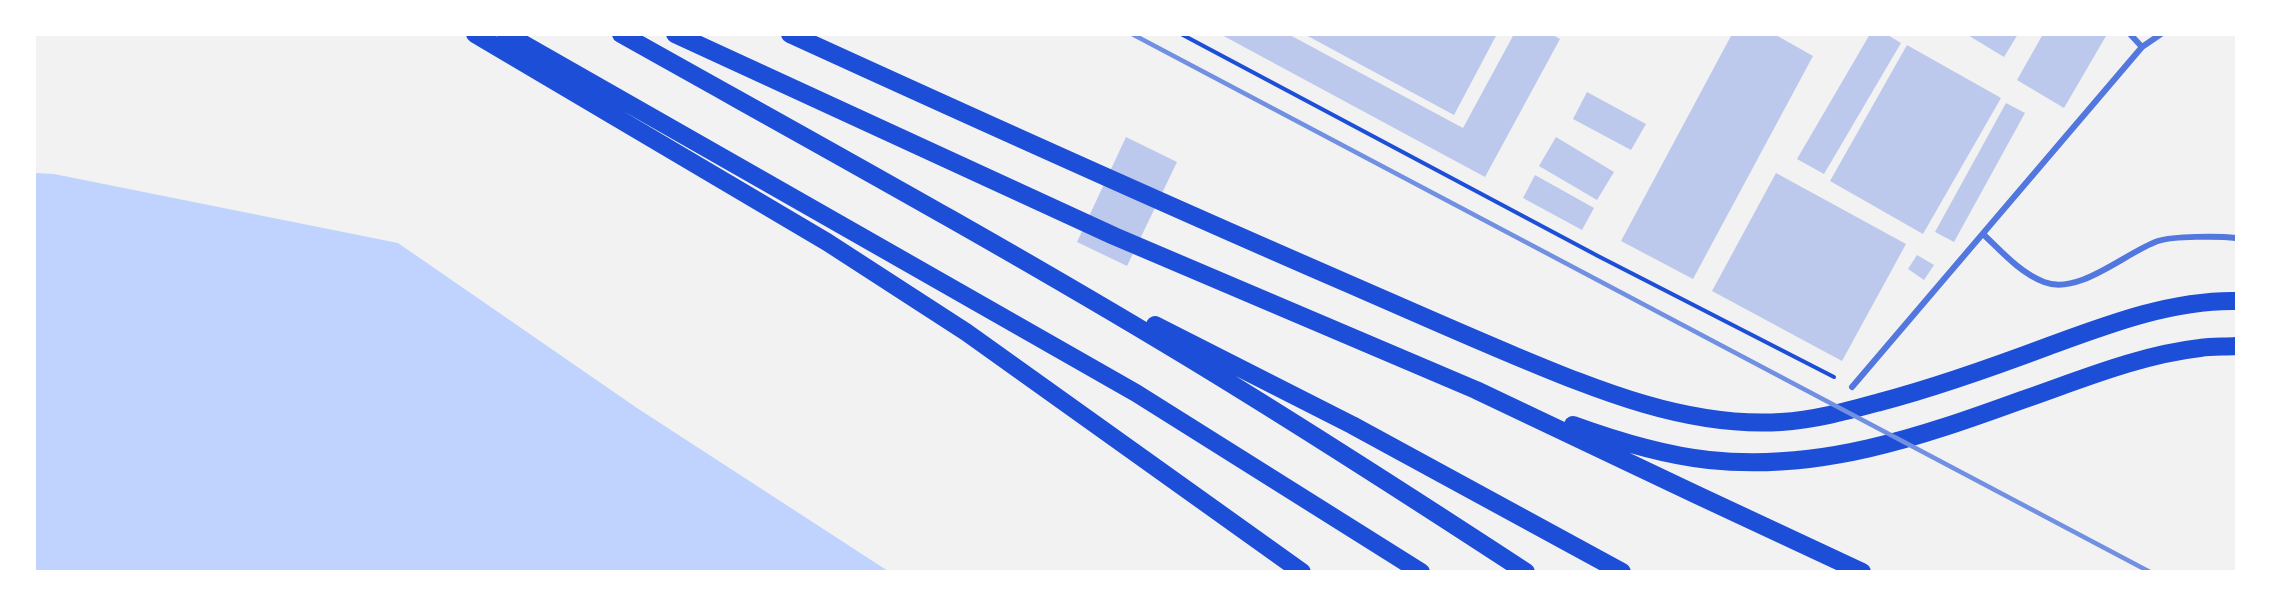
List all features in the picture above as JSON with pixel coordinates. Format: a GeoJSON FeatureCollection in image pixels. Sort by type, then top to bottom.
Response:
{"type":"FeatureCollection","features":[{"type":"Feature","properties":{"kind":"highway"},"geometry":{"type":"LineString","coordinates":[[474,34],[827,242],[946,319],[1302,572]]}},
{"type":"Feature","properties":{"kind":"highway"},"geometry":{"type":"LineString","coordinates":[[506,34],[1136,393],[1350,525],[1421,572]]}},
{"type":"Feature","properties":{"kind":"highway"},"geometry":{"type":"LineString","coordinates":[[621,34],[1161,340],[1526,572]]}},
{"type":"Feature","properties":{"kind":"highway"},"geometry":{"type":"LineString","coordinates":[[675,34],[1114,236],[1476,390],[1862,572]]}},
{"type":"Feature","properties":{"kind":"highway"},"geometry":{"type":"LineString","coordinates":[[790,34],[1134,191],[1504,351],[1583,384],[1635,402],[1687,415],[1736,421],[1780,422],[1833,415],[1923,391],[2125,319],[2179,306],[2236,301]]}},
{"type":"Feature","properties":{"kind":"highway"},"geometry":{"type":"LineString","coordinates":[[988,240],[1352,425],[1622,572]]}},
{"type":"Feature","properties":{"kind":"highway"},"geometry":{"type":"LineString","coordinates":[[1476,390],[1619,441],[1661,452],[1710,460],[1773,462],[1824,458],[1926,435],[2096,374],[2148,358],[2200,348],[2236,346]]}},
{"type":"Feature","properties":{"kind":"street"},"geometry":{"type":"LineString","coordinates":[[2130,34],[2142,47]]}},
{"type":"Feature","properties":{"kind":"street"},"geometry":{"type":"LineString","coordinates":[[1852,387],[2142,47],[2161,34]]}},
{"type":"Feature","properties":{"kind":"street"},"geometry":{"type":"LineString","coordinates":[[1983,234],[2021,269],[2045,283],[2065,285],[2082,280],[2159,241],[2222,236],[2236,238]]}},
{"type":"Feature","properties":{"kind":"path"},"geometry":{"type":"LineString","coordinates":[[1181,34],[1598,256],[1852,387]]}},
{"type":"Feature","properties":{"kind":"water"},"geometry":{"type":"Polygon","coordinates":[[[35,173],[54,174],[398,243],[637,408],[888,571],[35,571],[35,173]]]}},
{"type":"Feature","properties":{"kind":"building"},"geometry":{"type":"Polygon","coordinates":[[[1220,34],[1288,34],[1463,128],[1514,34],[1551,34],[1560,39],[1485,177],[1220,34]]]}},
{"type":"Feature","properties":{"kind":"building"},"geometry":{"type":"Polygon","coordinates":[[[1304,34],[1497,34],[1454,115],[1304,34]]]}},
{"type":"Feature","properties":{"kind":"building"},"geometry":{"type":"Polygon","coordinates":[[[1732,34],[1774,34],[1813,56],[1693,279],[1621,241],[1732,34]]]}},
{"type":"Feature","properties":{"kind":"building"},"geometry":{"type":"Polygon","coordinates":[[[1870,34],[1886,34],[1901,43],[1824,174],[1797,159],[1870,34]]]}},
{"type":"Feature","properties":{"kind":"building"},"geometry":{"type":"Polygon","coordinates":[[[1966,34],[2018,34],[2004,57],[1966,34]]]}},
{"type":"Feature","properties":{"kind":"building"},"geometry":{"type":"Polygon","coordinates":[[[2043,34],[2103,34],[2106,36],[2064,108],[2017,80],[2043,34]]]}},
{"type":"Feature","properties":{"kind":"building"},"geometry":{"type":"Polygon","coordinates":[[[1907,45],[2001,98],[1923,234],[1830,181],[1907,45]]]}},
{"type":"Feature","properties":{"kind":"building"},"geometry":{"type":"Polygon","coordinates":[[[1587,92],[1646,124],[1631,150],[1573,119],[1587,92]]]}},
{"type":"Feature","properties":{"kind":"building"},"geometry":{"type":"Polygon","coordinates":[[[2006,103],[2025,113],[1954,242],[1935,232],[2006,103]]]}},
{"type":"Feature","properties":{"kind":"building"},"geometry":{"type":"Polygon","coordinates":[[[1126,137],[1177,162],[1127,266],[1077,242],[1126,137]]]}},
{"type":"Feature","properties":{"kind":"building"},"geometry":{"type":"Polygon","coordinates":[[[1556,137],[1614,172],[1597,200],[1539,166],[1556,137]]]}},
{"type":"Feature","properties":{"kind":"building"},"geometry":{"type":"Polygon","coordinates":[[[1776,173],[1906,244],[1842,361],[1712,291],[1776,173]]]}},
{"type":"Feature","properties":{"kind":"building"},"geometry":{"type":"Polygon","coordinates":[[[1535,175],[1594,208],[1582,230],[1523,198],[1535,175]]]}},
{"type":"Feature","properties":{"kind":"building"},"geometry":{"type":"Polygon","coordinates":[[[1917,255],[1934,265],[1924,280],[1908,269],[1917,255]]]}},
{"type":"Feature","properties":{"kind":"railway"},"geometry":{"type":"LineString","coordinates":[[1132,34],[2150,572]]}}]}
